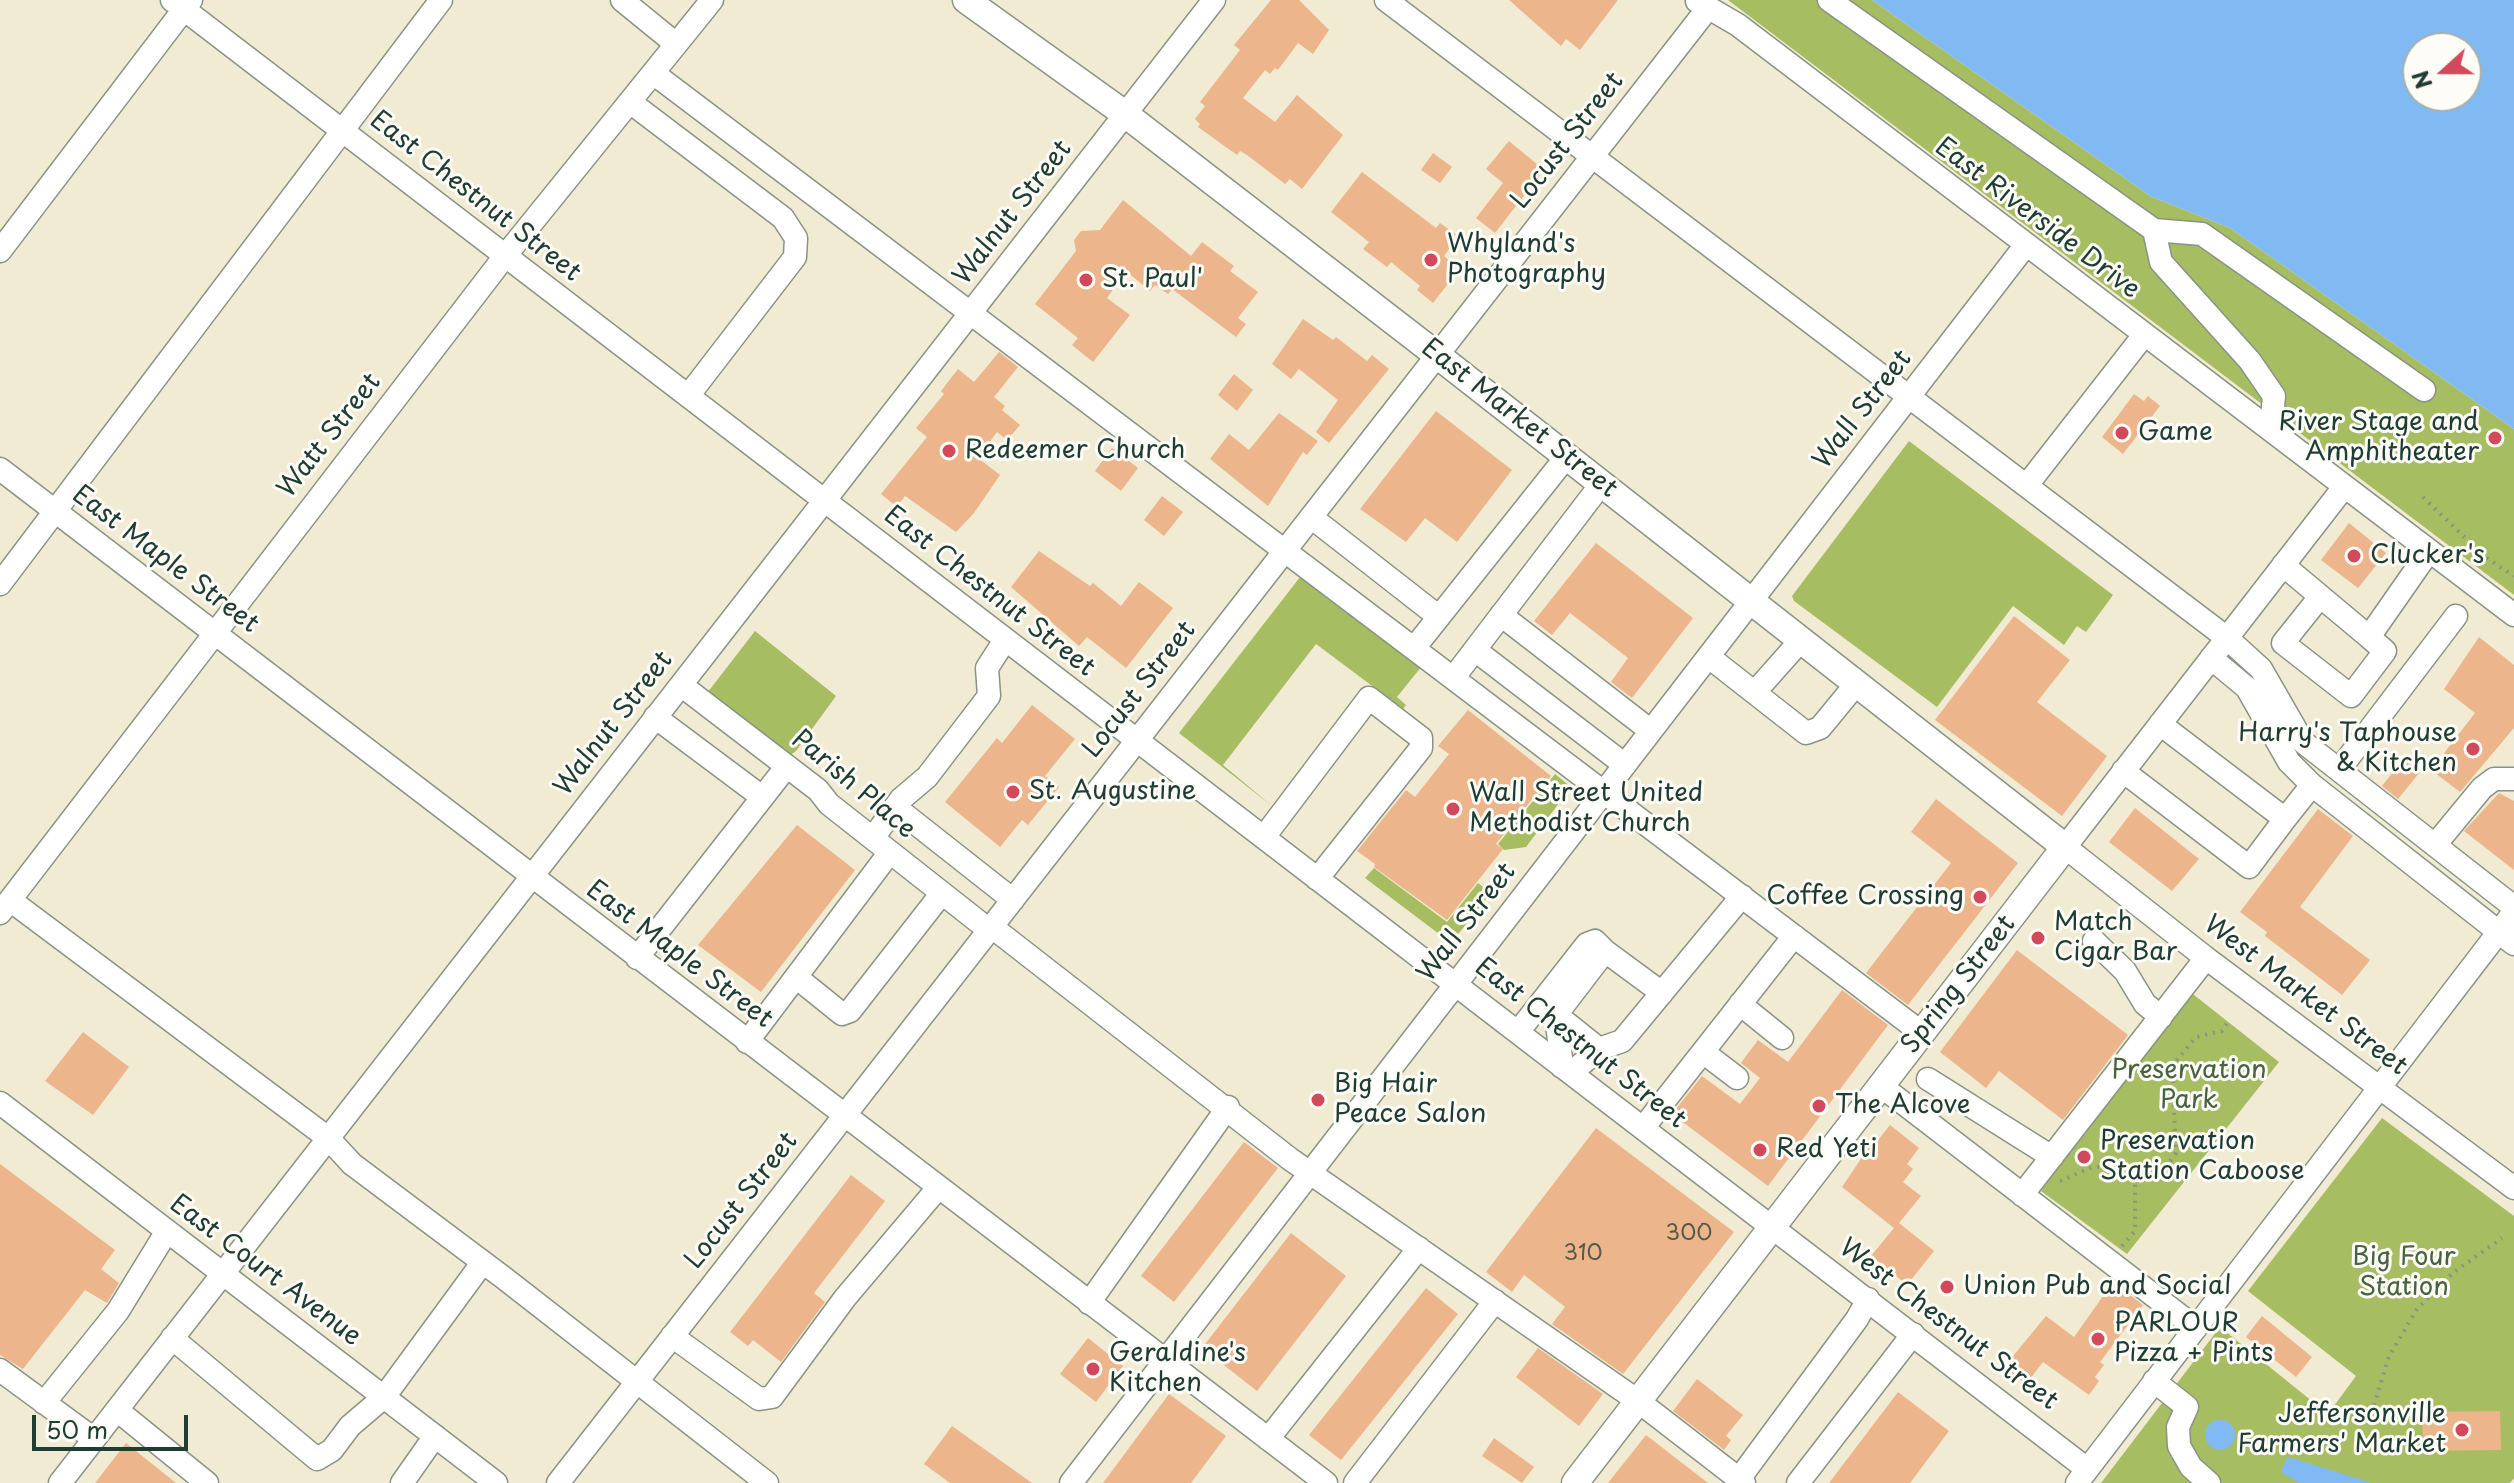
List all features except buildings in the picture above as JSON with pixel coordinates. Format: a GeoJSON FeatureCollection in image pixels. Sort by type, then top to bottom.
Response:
{"type":"FeatureCollection","features":[{"type":"Feature","properties":{"kind":"main road","name":"East Market Street"},"geometry":{"type":"LineString","coordinates":[[966,0],[1125,114],[2065,847]]}},
{"type":"Feature","properties":{"kind":"main road","name":"Spring Street"},"geometry":{"type":"LineString","coordinates":[[1575,1483],[2065,847]]}},
{"type":"Feature","properties":{"kind":"street"},"geometry":{"type":"LineString","coordinates":[[0,584],[441,0]]}},
{"type":"Feature","properties":{"kind":"street"},"geometry":{"type":"LineString","coordinates":[[622,0],[676,44]]}},
{"type":"Feature","properties":{"kind":"street","name":"Watt Street"},"geometry":{"type":"LineString","coordinates":[[5,906],[505,256],[712,0]]}},
{"type":"Feature","properties":{"kind":"street","name":"Walnut Street"},"geometry":{"type":"LineString","coordinates":[[60,1483],[1214,0]]}},
{"type":"Feature","properties":{"kind":"street"},"geometry":{"type":"LineString","coordinates":[[1386,0],[2227,638],[2261,669],[2303,742],[2514,910],[2506,939],[2381,1088],[2082,1476]]}},
{"type":"Feature","properties":{"kind":"street"},"geometry":{"type":"LineString","coordinates":[[1829,0],[2154,230],[2202,234],[2424,390]]}},
{"type":"Feature","properties":{"kind":"street"},"geometry":{"type":"LineString","coordinates":[[0,251],[182,3]]}},
{"type":"Feature","properties":{"kind":"street","name":"East Chestnut Street"},"geometry":{"type":"LineString","coordinates":[[182,3],[343,132],[1772,1227]]}},
{"type":"Feature","properties":{"kind":"street","name":"Locust Street"},"geometry":{"type":"LineString","coordinates":[[558,1483],[1591,157],[1701,4]]}},
{"type":"Feature","properties":{"kind":"street","name":"East Riverside Drive"},"geometry":{"type":"LineString","coordinates":[[1701,4],[1738,25],[2514,615]]}},
{"type":"Feature","properties":{"kind":"street"},"geometry":{"type":"LineString","coordinates":[[653,73],[1922,1033]]}},
{"type":"Feature","properties":{"kind":"street"},"geometry":{"type":"LineString","coordinates":[[630,102],[783,218],[796,238],[795,257],[688,396]]}},
{"type":"Feature","properties":{"kind":"street"},"geometry":{"type":"LineString","coordinates":[[2154,230],[2161,262],[2250,361],[2274,396],[2271,428]]}},
{"type":"Feature","properties":{"kind":"street","name":"Wall Street"},"geometry":{"type":"LineString","coordinates":[[1071,1483],[2025,246]]}},
{"type":"Feature","properties":{"kind":"street"},"geometry":{"type":"LineString","coordinates":[[2027,485],[2144,335]]}},
{"type":"Feature","properties":{"kind":"street"},"geometry":{"type":"LineString","coordinates":[[1415,647],[1567,456]]}},
{"type":"Feature","properties":{"kind":"street","name":"East Maple Street"},"geometry":{"type":"LineString","coordinates":[[0,469],[1326,1483]]}},
{"type":"Feature","properties":{"kind":"street"},"geometry":{"type":"LineString","coordinates":[[1454,677],[1602,483]]}},
{"type":"Feature","properties":{"kind":"street","name":"Spring Street"},"geometry":{"type":"LineString","coordinates":[[2065,847],[2344,487]]}},
{"type":"Feature","properties":{"kind":"street"},"geometry":{"type":"LineString","coordinates":[[1311,517],[1439,617]]}},
{"type":"Feature","properties":{"kind":"street"},"geometry":{"type":"LineString","coordinates":[[2369,637],[2429,551]]}},
{"type":"Feature","properties":{"kind":"street"},"geometry":{"type":"LineString","coordinates":[[2283,565],[2385,651],[2351,696],[2283,643]]}},
{"type":"Feature","properties":{"kind":"street"},"geometry":{"type":"LineString","coordinates":[[2261,669],[2319,598]]}},
{"type":"Feature","properties":{"kind":"street"},"geometry":{"type":"LineString","coordinates":[[1501,615],[1651,731]]}},
{"type":"Feature","properties":{"kind":"street"},"geometry":{"type":"LineString","coordinates":[[2339,770],[2456,616]]}},
{"type":"Feature","properties":{"kind":"street"},"geometry":{"type":"LineString","coordinates":[[1755,692],[1802,639]]}},
{"type":"Feature","properties":{"kind":"street"},"geometry":{"type":"LineString","coordinates":[[747,1042],[796,977],[882,845],[895,807],[927,777],[989,696],[987,668],[1005,640]]}},
{"type":"Feature","properties":{"kind":"street"},"geometry":{"type":"LineString","coordinates":[[1475,650],[1625,765]]}},
{"type":"Feature","properties":{"kind":"street"},"geometry":{"type":"LineString","coordinates":[[1709,657],[1806,733],[1820,728],[1857,683]]}},
{"type":"Feature","properties":{"kind":"street"},"geometry":{"type":"LineString","coordinates":[[2211,658],[2247,688],[2289,762],[2312,785],[2506,939]]}},
{"type":"Feature","properties":{"kind":"street","name":"Parish Place"},"geometry":{"type":"LineString","coordinates":[[681,685],[787,766],[942,893],[1228,1107],[1311,1173],[1638,1401],[1742,1481]]}},
{"type":"Feature","properties":{"kind":"street"},"geometry":{"type":"LineString","coordinates":[[1264,837],[1369,698],[1421,738],[1421,748],[1317,879]]}},
{"type":"Feature","properties":{"kind":"street"},"geometry":{"type":"LineString","coordinates":[[655,717],[762,797]]}},
{"type":"Feature","properties":{"kind":"street"},"geometry":{"type":"LineString","coordinates":[[2160,724],[2285,819]]}},
{"type":"Feature","properties":{"kind":"street"},"geometry":{"type":"LineString","coordinates":[[637,958],[787,766]]}},
{"type":"Feature","properties":{"kind":"street"},"geometry":{"type":"LineString","coordinates":[[2123,771],[2249,867],[2312,785]]}},
{"type":"Feature","properties":{"kind":"street"},"geometry":{"type":"LineString","coordinates":[[2435,845],[2482,788],[2494,779],[2514,779]]}},
{"type":"Feature","properties":{"kind":"street"},"geometry":{"type":"LineString","coordinates":[[895,807],[1013,900]]}},
{"type":"Feature","properties":{"kind":"street","name":"West Market Street"},"geometry":{"type":"LineString","coordinates":[[2065,847],[2206,958],[2514,1188]]}},
{"type":"Feature","properties":{"kind":"street"},"geometry":{"type":"LineString","coordinates":[[796,977],[842,1014],[850,1011],[942,893]]}},
{"type":"Feature","properties":{"kind":"street"},"geometry":{"type":"LineString","coordinates":[[1549,1009],[1566,1070],[1599,1049],[1622,1041],[1742,896]]}},
{"type":"Feature","properties":{"kind":"street"},"geometry":{"type":"LineString","coordinates":[[5,906],[328,1138],[352,1164],[767,1483]]}},
{"type":"Feature","properties":{"kind":"street"},"geometry":{"type":"LineString","coordinates":[[1643,1128],[1794,936]]}},
{"type":"Feature","properties":{"kind":"street"},"geometry":{"type":"LineString","coordinates":[[2094,941],[2125,971],[2145,1004],[2161,1017]]}},
{"type":"Feature","properties":{"kind":"street"},"geometry":{"type":"LineString","coordinates":[[1518,1032],[1549,1009],[1605,951],[1662,993]]}},
{"type":"Feature","properties":{"kind":"street"},"geometry":{"type":"LineString","coordinates":[[2022,1195],[2206,958]]}},
{"type":"Feature","properties":{"kind":"street"},"geometry":{"type":"LineString","coordinates":[[1740,1004],[1782,1038]]}},
{"type":"Feature","properties":{"kind":"street"},"geometry":{"type":"LineString","coordinates":[[1549,1009],[1599,1049]]}},
{"type":"Feature","properties":{"kind":"street"},"geometry":{"type":"LineString","coordinates":[[1703,1052],[1737,1078]]}},
{"type":"Feature","properties":{"kind":"street"},"geometry":{"type":"LineString","coordinates":[[1928,1079],[2052,1157]]}},
{"type":"Feature","properties":{"kind":"street"},"geometry":{"type":"LineString","coordinates":[[1881,1086],[2196,1328]]}},
{"type":"Feature","properties":{"kind":"street","name":"East Court Avenue"},"geometry":{"type":"LineString","coordinates":[[0,1103],[496,1483]]}},
{"type":"Feature","properties":{"kind":"street"},"geometry":{"type":"LineString","coordinates":[[1089,1303],[1228,1107]]}},
{"type":"Feature","properties":{"kind":"street"},"geometry":{"type":"LineString","coordinates":[[672,1336],[759,1399],[772,1397],[845,1298],[938,1188]]}},
{"type":"Feature","properties":{"kind":"street","name":"West Chestnut Street"},"geometry":{"type":"LineString","coordinates":[[1772,1227],[1913,1334],[2082,1476]]}},
{"type":"Feature","properties":{"kind":"street"},"geometry":{"type":"LineString","coordinates":[[44,1403],[118,1311],[167,1231]]}},
{"type":"Feature","properties":{"kind":"street"},"geometry":{"type":"LineString","coordinates":[[1268,1439],[1419,1248]]}},
{"type":"Feature","properties":{"kind":"street"},"geometry":{"type":"LineString","coordinates":[[172,1338],[317,1459],[332,1450],[350,1426],[384,1397],[483,1262]]}},
{"type":"Feature","properties":{"kind":"street"},"geometry":{"type":"LineString","coordinates":[[1742,1481],[1868,1299]]}},
{"type":"Feature","properties":{"kind":"street"},"geometry":{"type":"LineString","coordinates":[[1355,1483],[1495,1301]]}},
{"type":"Feature","properties":{"kind":"street"},"geometry":{"type":"LineString","coordinates":[[1798,1483],[1913,1334]]}},
{"type":"Feature","properties":{"kind":"street"},"geometry":{"type":"LineString","coordinates":[[0,1370],[94,1439]]}},
{"type":"Feature","properties":{"kind":"street"},"geometry":{"type":"LineString","coordinates":[[2154,1381],[2187,1407],[2178,1427],[2179,1446],[2191,1467],[2209,1483]]}},
{"type":"Feature","properties":{"kind":"street"},"geometry":{"type":"LineString","coordinates":[[117,1410],[207,1483]]}},
{"type":"Feature","properties":{"kind":"street"},"geometry":{"type":"LineString","coordinates":[[402,1483],[435,1436]]}},
{"type":"Feature","properties":{"kind":"path"},"geometry":{"type":"LineString","coordinates":[[2423,497],[2485,557],[2514,576]]}},
{"type":"Feature","properties":{"kind":"path"},"geometry":{"type":"LineString","coordinates":[[2055,1187],[2074,1173],[2093,1167],[2111,1167],[2135,1181],[2162,1172],[2176,1153],[2172,1066],[2196,1037],[2222,1031],[2228,1022]]}},
{"type":"Feature","properties":{"kind":"path"},"geometry":{"type":"LineString","coordinates":[[2120,1249],[2135,1231],[2135,1181]]}},
{"type":"Feature","properties":{"kind":"path"},"geometry":{"type":"LineString","coordinates":[[2374,1405],[2389,1356],[2417,1309],[2454,1272],[2502,1238]]}},
{"type":"Feature","properties":{"kind":"green space"},"geometry":{"type":"Polygon","coordinates":[[[1728,0],[1872,0],[2150,196],[2230,228],[2514,429],[2514,595],[1728,0]]]}},
{"type":"Feature","properties":{"kind":"green space"},"geometry":{"type":"Polygon","coordinates":[[[1909,441],[2113,595],[2086,632],[2077,626],[2064,645],[2013,606],[1937,707],[1794,601],[1792,596],[1909,441]]]}},
{"type":"Feature","properties":{"kind":"green space"},"geometry":{"type":"Polygon","coordinates":[[[1304,572],[1426,661],[1397,697],[1406,705],[1403,709],[1316,644],[1223,765],[1272,806],[1179,733],[1304,572]]]}},
{"type":"Feature","properties":{"kind":"green space"},"geometry":{"type":"Polygon","coordinates":[[[755,631],[836,696],[796,751],[786,758],[704,697],[755,631]]]}},
{"type":"Feature","properties":{"kind":"green space"},"geometry":{"type":"Polygon","coordinates":[[[1555,774],[1571,787],[1526,847],[1504,850],[1498,844],[1555,774]]]}},
{"type":"Feature","properties":{"kind":"green space"},"geometry":{"type":"Polygon","coordinates":[[[1374,868],[1447,922],[1478,883],[1491,893],[1451,943],[1365,878],[1374,868]]]}},
{"type":"Feature","properties":{"kind":"green space","name":"Preservation Park"},"geometry":{"type":"Polygon","coordinates":[[[2189,991],[2279,1062],[2127,1254],[2041,1191],[2189,991]]]}},
{"type":"Feature","properties":{"kind":"green space","name":"Big Four Station"},"geometry":{"type":"Polygon","coordinates":[[[2382,1118],[2514,1216],[2514,1478],[2510,1483],[2101,1483],[2220,1327],[2328,1414],[2356,1376],[2248,1291],[2382,1118]]]}},
{"type":"Feature","properties":{"kind":"water"},"geometry":{"type":"Polygon","coordinates":[[[1872,0],[2514,0],[2514,429],[2230,228],[2150,196],[1872,0]]]}},
{"type":"Feature","properties":{"kind":"water"},"geometry":{"type":"Polygon","coordinates":[[[2220,1420],[2231,1424],[2235,1435],[2231,1446],[2220,1450],[2209,1446],[2205,1435],[2209,1424],[2220,1420]]]}},
{"type":"Feature","properties":{"kind":"water"},"geometry":{"type":"Polygon","coordinates":[[[2287,1457],[2372,1483],[2299,1483],[2281,1472],[2287,1457]]]}},
{"type":"Feature","properties":{"kind":"place","name":"Whyland's Photography"},"geometry":{"type":"Point","coordinates":[1431,260]}},
{"type":"Feature","properties":{"kind":"place","name":"St. Paul'"},"geometry":{"type":"Point","coordinates":[1086,280]}},
{"type":"Feature","properties":{"kind":"place","name":"Game"},"geometry":{"type":"Point","coordinates":[2122,433]}},
{"type":"Feature","properties":{"kind":"place","name":"River Stage and Amphitheater"},"geometry":{"type":"Point","coordinates":[2495,438]}},
{"type":"Feature","properties":{"kind":"place","name":"Redeemer Church"},"geometry":{"type":"Point","coordinates":[949,451]}},
{"type":"Feature","properties":{"kind":"place","name":"Clucker's"},"geometry":{"type":"Point","coordinates":[2354,556]}},
{"type":"Feature","properties":{"kind":"place","name":"Harry's Taphouse & Kitchen"},"geometry":{"type":"Point","coordinates":[2473,749]}},
{"type":"Feature","properties":{"kind":"place","name":"St. Augustine"},"geometry":{"type":"Point","coordinates":[1013,792]}},
{"type":"Feature","properties":{"kind":"place","name":"Wall Street United Methodist Church"},"geometry":{"type":"Point","coordinates":[1453,809]}},
{"type":"Feature","properties":{"kind":"place","name":"Coffee Crossing"},"geometry":{"type":"Point","coordinates":[1980,897]}},
{"type":"Feature","properties":{"kind":"place","name":"Match Cigar Bar"},"geometry":{"type":"Point","coordinates":[2038,938]}},
{"type":"Feature","properties":{"kind":"place","name":"Big Hair Peace Salon"},"geometry":{"type":"Point","coordinates":[1318,1100]}},
{"type":"Feature","properties":{"kind":"place","name":"The Alcove"},"geometry":{"type":"Point","coordinates":[1819,1106]}},
{"type":"Feature","properties":{"kind":"place","name":"Red Yeti"},"geometry":{"type":"Point","coordinates":[1760,1150]}},
{"type":"Feature","properties":{"kind":"place","name":"Preservation Station Caboose"},"geometry":{"type":"Point","coordinates":[2084,1157]}},
{"type":"Feature","properties":{"kind":"place","name":"Union Pub and Social"},"geometry":{"type":"Point","coordinates":[1947,1287]}},
{"type":"Feature","properties":{"kind":"place","name":"PARLOUR Pizza + Pints"},"geometry":{"type":"Point","coordinates":[2098,1339]}},
{"type":"Feature","properties":{"kind":"place","name":"Geraldine's Kitchen"},"geometry":{"type":"Point","coordinates":[1093,1369]}},
{"type":"Feature","properties":{"kind":"place","name":"Jeffersonville Farmers' Market"},"geometry":{"type":"Point","coordinates":[2462,1430]}}]}
